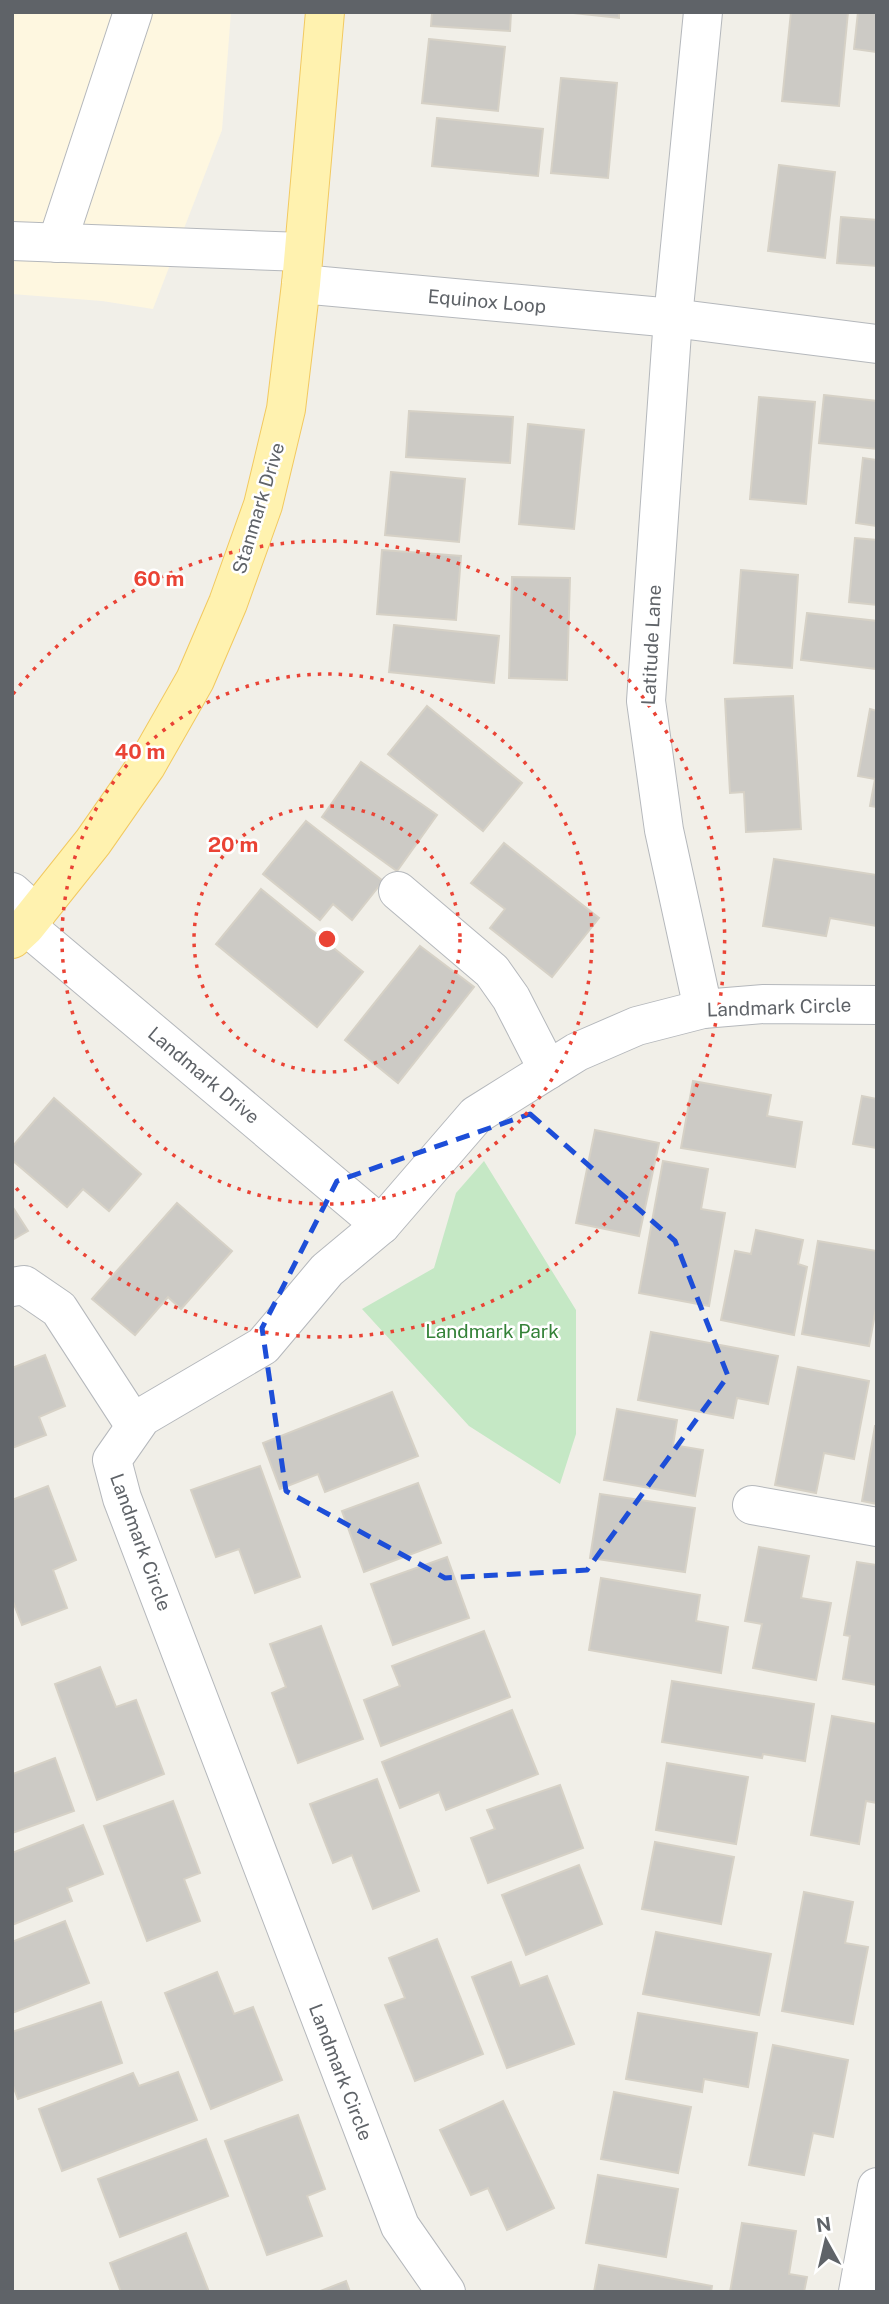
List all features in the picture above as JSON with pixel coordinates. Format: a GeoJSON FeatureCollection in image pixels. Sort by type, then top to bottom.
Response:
{"type":"FeatureCollection","features":[{"type":"Feature","properties":{"kind":"main road","name":"Stanmark Drive"},"geometry":{"type":"LineString","coordinates":[[22,918],[93,842],[146,766],[195,680],[228,603],[263,505],[286,410],[325,12]]}},
{"type":"Feature","properties":{"kind":"street"},"geometry":{"type":"LineString","coordinates":[[57,243],[133,12]]}},
{"type":"Feature","properties":{"kind":"street"},"geometry":{"type":"LineString","coordinates":[[673,318],[703,12]]}},
{"type":"Feature","properties":{"kind":"street","name":"Equinox Loop"},"geometry":{"type":"LineString","coordinates":[[12,241],[57,243],[302,268],[877,344]]}},
{"type":"Feature","properties":{"kind":"street","name":"Latitude Lane"},"geometry":{"type":"LineString","coordinates":[[673,318],[646,701],[664,831],[703,1009]]}},
{"type":"Feature","properties":{"kind":"street"},"geometry":{"type":"LineString","coordinates":[[398,891],[492,971],[511,998],[548,1070]]}},
{"type":"Feature","properties":{"kind":"street","name":"Landmark Drive"},"geometry":{"type":"LineString","coordinates":[[22,918],[381,1225]]}},
{"type":"Feature","properties":{"kind":"street","name":"Landmark Circle"},"geometry":{"type":"LineString","coordinates":[[446,2292],[400,2225],[122,1498],[112,1460],[142,1417],[264,1346],[327,1270],[381,1225],[476,1115],[577,1052],[637,1026],[703,1009],[764,1004],[877,1005]]}},
{"type":"Feature","properties":{"kind":"street"},"geometry":{"type":"LineString","coordinates":[[12,1287],[24,1285],[59,1309],[135,1426]]}},
{"type":"Feature","properties":{"kind":"street"},"geometry":{"type":"LineString","coordinates":[[752,1505],[877,1527]]}},
{"type":"Feature","properties":{"kind":"street"},"geometry":{"type":"LineString","coordinates":[[858,2292],[877,2187]]}},
{"type":"Feature","properties":{"kind":"highlighted area"},"geometry":{"type":"Polygon","coordinates":[[[530,1114],[675,1241],[728,1376],[587,1570],[445,1578],[286,1491],[262,1328],[337,1181],[530,1114]]]}},
{"type":"Feature","properties":{"kind":"shaded area"},"geometry":{"type":"Polygon","coordinates":[[[12,12],[231,12],[222,130],[153,309],[102,301],[12,294],[12,12]]]}},
{"type":"Feature","properties":{"kind":"green space","name":"Landmark Park"},"geometry":{"type":"Polygon","coordinates":[[[484,1161],[576,1310],[576,1434],[560,1484],[469,1426],[362,1309],[434,1268],[456,1193],[484,1161]]]}},
{"type":"Feature","properties":{"kind":"building"},"geometry":{"type":"Polygon","coordinates":[[[432,12],[511,12],[510,31],[431,26],[432,12]]]}},
{"type":"Feature","properties":{"kind":"building"},"geometry":{"type":"Polygon","coordinates":[[[564,12],[619,12],[619,18],[564,12]]]}},
{"type":"Feature","properties":{"kind":"building"},"geometry":{"type":"Polygon","coordinates":[[[791,12],[848,12],[839,106],[782,101],[791,12]]]}},
{"type":"Feature","properties":{"kind":"building"},"geometry":{"type":"Polygon","coordinates":[[[858,12],[877,12],[877,52],[854,49],[858,12]]]}},
{"type":"Feature","properties":{"kind":"building"},"geometry":{"type":"Polygon","coordinates":[[[429,39],[505,47],[498,111],[422,103],[429,39]]]}},
{"type":"Feature","properties":{"kind":"building"},"geometry":{"type":"Polygon","coordinates":[[[561,78],[617,83],[608,178],[551,173],[561,78]]]}},
{"type":"Feature","properties":{"kind":"building"},"geometry":{"type":"Polygon","coordinates":[[[437,118],[543,129],[538,176],[432,166],[437,118]]]}},
{"type":"Feature","properties":{"kind":"building"},"geometry":{"type":"Polygon","coordinates":[[[779,165],[835,172],[825,258],[768,251],[779,165]]]}},
{"type":"Feature","properties":{"kind":"building"},"geometry":{"type":"Polygon","coordinates":[[[841,217],[877,220],[877,266],[837,263],[841,217]]]}},
{"type":"Feature","properties":{"kind":"building"},"geometry":{"type":"Polygon","coordinates":[[[824,395],[877,401],[877,449],[819,443],[824,395]]]}},
{"type":"Feature","properties":{"kind":"building"},"geometry":{"type":"Polygon","coordinates":[[[759,397],[815,402],[806,504],[750,499],[759,397]]]}},
{"type":"Feature","properties":{"kind":"building"},"geometry":{"type":"Polygon","coordinates":[[[409,411],[513,417],[510,463],[406,457],[409,411]]]}},
{"type":"Feature","properties":{"kind":"building"},"geometry":{"type":"Polygon","coordinates":[[[528,424],[584,430],[574,529],[519,524],[528,424]]]}},
{"type":"Feature","properties":{"kind":"building"},"geometry":{"type":"Polygon","coordinates":[[[863,458],[877,460],[877,526],[856,523],[863,458]]]}},
{"type":"Feature","properties":{"kind":"building"},"geometry":{"type":"Polygon","coordinates":[[[391,472],[465,479],[459,542],[385,535],[391,472]]]}},
{"type":"Feature","properties":{"kind":"building"},"geometry":{"type":"Polygon","coordinates":[[[855,538],[877,540],[877,605],[849,602],[855,538]]]}},
{"type":"Feature","properties":{"kind":"building"},"geometry":{"type":"Polygon","coordinates":[[[382,550],[461,556],[456,620],[377,614],[382,550]]]}},
{"type":"Feature","properties":{"kind":"building"},"geometry":{"type":"Polygon","coordinates":[[[741,570],[798,575],[792,668],[734,663],[741,570]]]}},
{"type":"Feature","properties":{"kind":"building"},"geometry":{"type":"Polygon","coordinates":[[[512,577],[570,578],[567,680],[509,678],[512,577]]]}},
{"type":"Feature","properties":{"kind":"building"},"geometry":{"type":"Polygon","coordinates":[[[807,613],[877,621],[877,669],[801,660],[807,613]]]}},
{"type":"Feature","properties":{"kind":"building"},"geometry":{"type":"Polygon","coordinates":[[[394,625],[499,636],[494,683],[389,672],[394,625]]]}},
{"type":"Feature","properties":{"kind":"building"},"geometry":{"type":"Polygon","coordinates":[[[793,696],[801,829],[746,832],[744,792],[730,793],[725,699],[793,696]]]}},
{"type":"Feature","properties":{"kind":"building"},"geometry":{"type":"Polygon","coordinates":[[[427,706],[522,783],[483,831],[388,754],[427,706]]]}},
{"type":"Feature","properties":{"kind":"building"},"geometry":{"type":"Polygon","coordinates":[[[870,709],[877,711],[877,807],[870,806],[875,779],[858,776],[870,709]]]}},
{"type":"Feature","properties":{"kind":"building"},"geometry":{"type":"Polygon","coordinates":[[[361,762],[437,815],[397,871],[322,817],[361,762]]]}},
{"type":"Feature","properties":{"kind":"building"},"geometry":{"type":"Polygon","coordinates":[[[306,821],[383,881],[352,920],[333,904],[320,920],[263,874],[306,821]]]}},
{"type":"Feature","properties":{"kind":"building"},"geometry":{"type":"Polygon","coordinates":[[[504,843],[599,918],[552,977],[490,928],[505,909],[471,883],[504,843]]]}},
{"type":"Feature","properties":{"kind":"building"},"geometry":{"type":"Polygon","coordinates":[[[774,859],[877,875],[877,926],[830,918],[826,936],[763,926],[774,859]]]}},
{"type":"Feature","properties":{"kind":"building"},"geometry":{"type":"Polygon","coordinates":[[[261,889],[363,972],[317,1027],[216,944],[261,889]]]}},
{"type":"Feature","properties":{"kind":"building"},"geometry":{"type":"Polygon","coordinates":[[[420,946],[474,987],[398,1083],[345,1040],[420,946]]]}},
{"type":"Feature","properties":{"kind":"building"},"geometry":{"type":"Polygon","coordinates":[[[693,1081],[771,1095],[767,1116],[802,1122],[795,1167],[681,1148],[693,1081]]]}},
{"type":"Feature","properties":{"kind":"building"},"geometry":{"type":"Polygon","coordinates":[[[862,1096],[877,1099],[877,1148],[853,1144],[862,1096]]]}},
{"type":"Feature","properties":{"kind":"building"},"geometry":{"type":"Polygon","coordinates":[[[54,1098],[141,1174],[109,1211],[83,1189],[67,1207],[12,1160],[12,1147],[54,1098]]]}},
{"type":"Feature","properties":{"kind":"building"},"geometry":{"type":"Polygon","coordinates":[[[595,1130],[659,1143],[639,1236],[576,1223],[595,1130]]]}},
{"type":"Feature","properties":{"kind":"building"},"geometry":{"type":"Polygon","coordinates":[[[663,1161],[708,1169],[701,1209],[725,1213],[709,1306],[639,1293],[663,1161]]]}},
{"type":"Feature","properties":{"kind":"building"},"geometry":{"type":"Polygon","coordinates":[[[177,1203],[232,1251],[181,1309],[168,1297],[135,1335],[92,1299],[177,1203]]]}},
{"type":"Feature","properties":{"kind":"building"},"geometry":{"type":"Polygon","coordinates":[[[12,1206],[28,1231],[12,1240],[12,1206]]]}},
{"type":"Feature","properties":{"kind":"building"},"geometry":{"type":"Polygon","coordinates":[[[756,1230],[803,1240],[798,1264],[807,1267],[794,1335],[721,1320],[735,1251],[751,1254],[756,1230]]]}},
{"type":"Feature","properties":{"kind":"building"},"geometry":{"type":"Polygon","coordinates":[[[818,1241],[877,1251],[877,1303],[869,1346],[802,1334],[818,1241]]]}},
{"type":"Feature","properties":{"kind":"building"},"geometry":{"type":"Polygon","coordinates":[[[651,1332],[778,1356],[768,1404],[737,1398],[733,1418],[638,1400],[651,1332]]]}},
{"type":"Feature","properties":{"kind":"building"},"geometry":{"type":"Polygon","coordinates":[[[45,1355],[65,1406],[39,1417],[46,1435],[12,1448],[12,1368],[45,1355]]]}},
{"type":"Feature","properties":{"kind":"building"},"geometry":{"type":"Polygon","coordinates":[[[798,1367],[869,1381],[854,1459],[824,1453],[816,1493],[775,1485],[798,1367]]]}},
{"type":"Feature","properties":{"kind":"building"},"geometry":{"type":"Polygon","coordinates":[[[392,1392],[418,1456],[325,1492],[318,1474],[280,1489],[263,1443],[392,1392]]]}},
{"type":"Feature","properties":{"kind":"building"},"geometry":{"type":"Polygon","coordinates":[[[617,1409],[677,1420],[673,1445],[703,1450],[695,1496],[604,1480],[617,1409]]]}},
{"type":"Feature","properties":{"kind":"building"},"geometry":{"type":"Polygon","coordinates":[[[877,1426],[877,1504],[862,1501],[877,1426]]]}},
{"type":"Feature","properties":{"kind":"building"},"geometry":{"type":"Polygon","coordinates":[[[260,1466],[300,1577],[255,1593],[239,1549],[216,1557],[191,1490],[260,1466]]]}},
{"type":"Feature","properties":{"kind":"building"},"geometry":{"type":"Polygon","coordinates":[[[418,1483],[441,1543],[364,1572],[342,1511],[418,1483]]]}},
{"type":"Feature","properties":{"kind":"building"},"geometry":{"type":"Polygon","coordinates":[[[48,1486],[76,1560],[53,1570],[67,1608],[22,1625],[12,1599],[12,1500],[48,1486]]]}},
{"type":"Feature","properties":{"kind":"building"},"geometry":{"type":"Polygon","coordinates":[[[600,1494],[695,1508],[685,1572],[590,1558],[600,1494]]]}},
{"type":"Feature","properties":{"kind":"building"},"geometry":{"type":"Polygon","coordinates":[[[759,1547],[809,1556],[801,1598],[831,1603],[816,1680],[753,1668],[762,1624],[745,1621],[759,1547]]]}},
{"type":"Feature","properties":{"kind":"building"},"geometry":{"type":"Polygon","coordinates":[[[447,1557],[469,1618],[393,1645],[371,1584],[447,1557]]]}},
{"type":"Feature","properties":{"kind":"building"},"geometry":{"type":"Polygon","coordinates":[[[857,1562],[877,1565],[877,1685],[843,1679],[850,1636],[844,1635],[857,1562]]]}},
{"type":"Feature","properties":{"kind":"building"},"geometry":{"type":"Polygon","coordinates":[[[601,1578],[700,1595],[696,1621],[728,1627],[721,1673],[589,1650],[601,1578]]]}},
{"type":"Feature","properties":{"kind":"building"},"geometry":{"type":"Polygon","coordinates":[[[321,1626],[363,1739],[298,1763],[272,1693],[286,1687],[270,1644],[321,1626]]]}},
{"type":"Feature","properties":{"kind":"building"},"geometry":{"type":"Polygon","coordinates":[[[484,1631],[510,1697],[381,1746],[364,1700],[400,1686],[392,1666],[484,1631]]]}},
{"type":"Feature","properties":{"kind":"building"},"geometry":{"type":"Polygon","coordinates":[[[100,1667],[116,1707],[136,1700],[164,1774],[97,1800],[55,1684],[100,1667]]]}},
{"type":"Feature","properties":{"kind":"building"},"geometry":{"type":"Polygon","coordinates":[[[672,1681],[814,1704],[805,1761],[763,1754],[762,1758],[662,1742],[672,1681]]]}},
{"type":"Feature","properties":{"kind":"building"},"geometry":{"type":"Polygon","coordinates":[[[512,1710],[538,1774],[446,1810],[439,1792],[400,1808],[382,1762],[512,1710]]]}},
{"type":"Feature","properties":{"kind":"building"},"geometry":{"type":"Polygon","coordinates":[[[832,1716],[877,1724],[877,1803],[866,1801],[859,1844],[811,1835],[832,1716]]]}},
{"type":"Feature","properties":{"kind":"building"},"geometry":{"type":"Polygon","coordinates":[[[55,1758],[74,1811],[12,1833],[12,1771],[13,1774],[55,1758]]]}},
{"type":"Feature","properties":{"kind":"building"},"geometry":{"type":"Polygon","coordinates":[[[667,1763],[748,1777],[736,1844],[656,1830],[667,1763]]]}},
{"type":"Feature","properties":{"kind":"building"},"geometry":{"type":"Polygon","coordinates":[[[377,1779],[419,1891],[373,1909],[352,1855],[333,1863],[310,1804],[377,1779]]]}},
{"type":"Feature","properties":{"kind":"building"},"geometry":{"type":"Polygon","coordinates":[[[560,1785],[583,1848],[488,1883],[471,1838],[495,1829],[487,1810],[560,1785]]]}},
{"type":"Feature","properties":{"kind":"building"},"geometry":{"type":"Polygon","coordinates":[[[173,1801],[200,1873],[184,1879],[200,1921],[147,1941],[104,1826],[173,1801]]]}},
{"type":"Feature","properties":{"kind":"building"},"geometry":{"type":"Polygon","coordinates":[[[83,1825],[103,1874],[67,1888],[72,1901],[12,1925],[12,1853],[83,1825]]]}},
{"type":"Feature","properties":{"kind":"building"},"geometry":{"type":"Polygon","coordinates":[[[655,1842],[734,1857],[721,1924],[642,1909],[655,1842]]]}},
{"type":"Feature","properties":{"kind":"building"},"geometry":{"type":"Polygon","coordinates":[[[579,1865],[602,1924],[526,1955],[502,1895],[579,1865]]]}},
{"type":"Feature","properties":{"kind":"building"},"geometry":{"type":"Polygon","coordinates":[[[804,1892],[853,1902],[845,1943],[868,1947],[853,2024],[782,2011],[804,1892]]]}},
{"type":"Feature","properties":{"kind":"building"},"geometry":{"type":"Polygon","coordinates":[[[65,1921],[89,1983],[12,2013],[12,1942],[65,1921]]]}},
{"type":"Feature","properties":{"kind":"building"},"geometry":{"type":"Polygon","coordinates":[[[656,1932],[771,1954],[759,2015],[643,1994],[656,1932]]]}},
{"type":"Feature","properties":{"kind":"building"},"geometry":{"type":"Polygon","coordinates":[[[437,1939],[483,2054],[415,2081],[385,2005],[405,1998],[389,1958],[437,1939]]]}},
{"type":"Feature","properties":{"kind":"building"},"geometry":{"type":"Polygon","coordinates":[[[511,1962],[520,1986],[547,1976],[574,2044],[507,2068],[472,1977],[511,1962]]]}},
{"type":"Feature","properties":{"kind":"building"},"geometry":{"type":"Polygon","coordinates":[[[217,1972],[234,2014],[253,2007],[282,2080],[211,2109],[165,1993],[217,1972]]]}},
{"type":"Feature","properties":{"kind":"building"},"geometry":{"type":"Polygon","coordinates":[[[101,2002],[122,2063],[18,2099],[12,2083],[12,2032],[101,2002]]]}},
{"type":"Feature","properties":{"kind":"building"},"geometry":{"type":"Polygon","coordinates":[[[638,2013],[757,2033],[748,2087],[704,2079],[702,2092],[626,2079],[638,2013]]]}},
{"type":"Feature","properties":{"kind":"building"},"geometry":{"type":"Polygon","coordinates":[[[773,2045],[848,2060],[833,2137],[813,2133],[804,2175],[749,2165],[773,2045]]]}},
{"type":"Feature","properties":{"kind":"building"},"geometry":{"type":"Polygon","coordinates":[[[178,2072],[197,2120],[62,2171],[39,2109],[133,2073],[139,2086],[178,2072]]]}},
{"type":"Feature","properties":{"kind":"building"},"geometry":{"type":"Polygon","coordinates":[[[614,2092],[691,2107],[678,2173],[601,2159],[614,2092]]]}},
{"type":"Feature","properties":{"kind":"building"},"geometry":{"type":"Polygon","coordinates":[[[503,2101],[554,2208],[507,2230],[488,2188],[471,2195],[440,2130],[503,2101]]]}},
{"type":"Feature","properties":{"kind":"building"},"geometry":{"type":"Polygon","coordinates":[[[298,2115],[325,2189],[307,2196],[322,2236],[267,2255],[225,2141],[298,2115]]]}},
{"type":"Feature","properties":{"kind":"building"},"geometry":{"type":"Polygon","coordinates":[[[206,2139],[228,2196],[120,2237],[98,2179],[206,2139]]]}},
{"type":"Feature","properties":{"kind":"building"},"geometry":{"type":"Polygon","coordinates":[[[598,2175],[678,2189],[666,2257],[586,2243],[598,2175]]]}},
{"type":"Feature","properties":{"kind":"building"},"geometry":{"type":"Polygon","coordinates":[[[742,2223],[796,2231],[789,2274],[807,2277],[804,2292],[730,2292],[742,2223]]]}},
{"type":"Feature","properties":{"kind":"building"},"geometry":{"type":"Polygon","coordinates":[[[186,2233],[209,2292],[121,2292],[110,2263],[186,2233]]]}},
{"type":"Feature","properties":{"kind":"building"},"geometry":{"type":"Polygon","coordinates":[[[599,2265],[712,2286],[711,2292],[594,2292],[599,2265]]]}},
{"type":"Feature","properties":{"kind":"building"},"geometry":{"type":"Polygon","coordinates":[[[346,2281],[350,2292],[318,2292],[346,2281]]]}}]}
